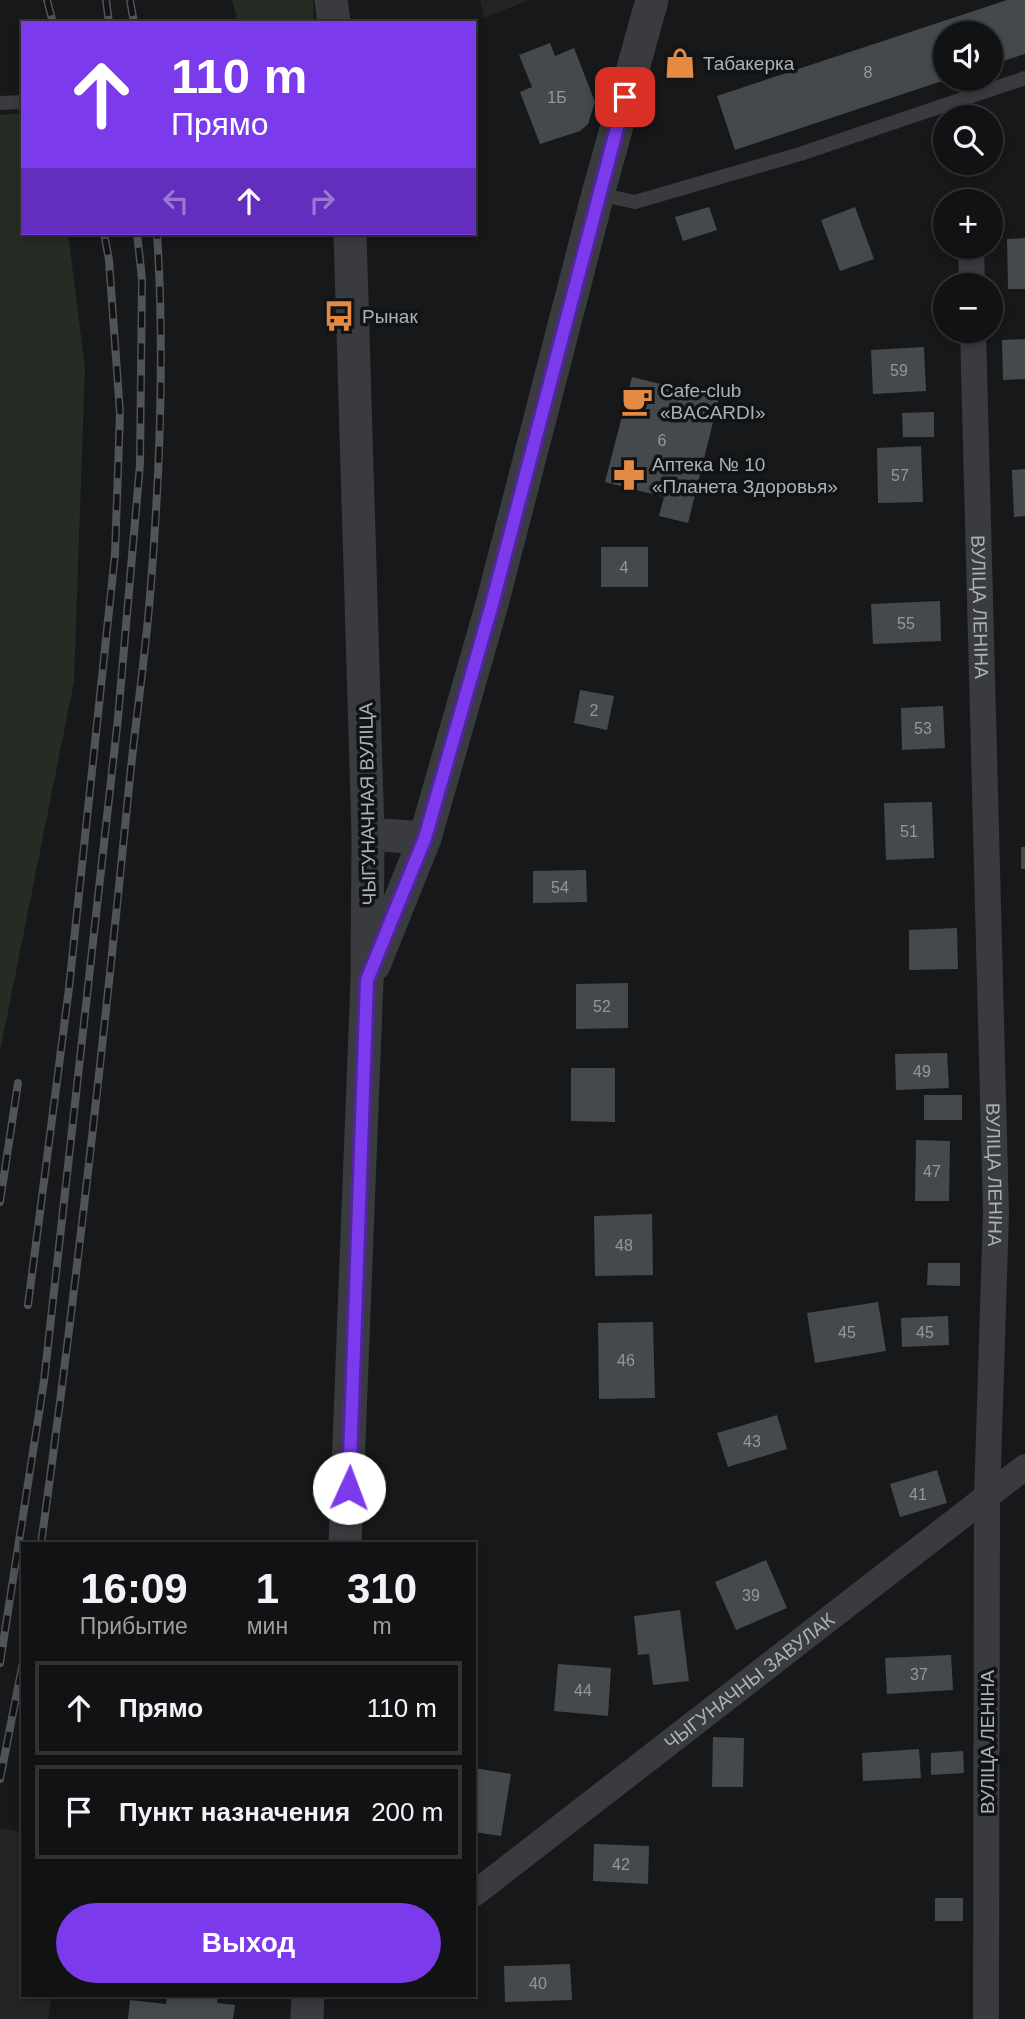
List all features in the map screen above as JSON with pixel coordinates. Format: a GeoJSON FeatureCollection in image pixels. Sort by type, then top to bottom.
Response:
{"type":"FeatureCollection","features":[{"type":"Feature","properties":{"kind":"street"},"geometry":{"type":"LineString","coordinates":[[331,0],[334,21]]}},
{"type":"Feature","properties":{"kind":"street"},"geometry":{"type":"LineString","coordinates":[[367,980],[425,838],[492,604],[598,194],[652,0]]}},
{"type":"Feature","properties":{"kind":"street","name":"ЧЫГУНАЧНАЯ ВУЛІЦА"},"geometry":{"type":"LineString","coordinates":[[345,1542],[367,980],[368,834],[350,235]]}},
{"type":"Feature","properties":{"kind":"street","name":"ВУЛІЦА ЛЕНІНА"},"geometry":{"type":"LineString","coordinates":[[973,343],[996,1213],[987,1498],[986,2019]]}},
{"type":"Feature","properties":{"kind":"street"},"geometry":{"type":"LineString","coordinates":[[368,834],[425,838]]}},
{"type":"Feature","properties":{"kind":"street","name":"ЧЫГУНАЧНЫ ЗАВУЛАК"},"geometry":{"type":"LineString","coordinates":[[476,1892],[1025,1467]]}},
{"type":"Feature","properties":{"kind":"street"},"geometry":{"type":"LineString","coordinates":[[307,2019],[308,1997]]}},
{"type":"Feature","properties":{"kind":"lane"},"geometry":{"type":"LineString","coordinates":[[598,194],[635,202],[800,154],[1025,78]]}},
{"type":"Feature","properties":{"kind":"lane"},"geometry":{"type":"LineString","coordinates":[[0,103],[21,102]]}},
{"type":"Feature","properties":{"kind":"shaded area"},"geometry":{"type":"Polygon","coordinates":[[[232,0],[313,0],[314,21],[237,21],[232,0]]]}},
{"type":"Feature","properties":{"kind":"shaded area"},"geometry":{"type":"Polygon","coordinates":[[[480,0],[529,0],[484,18],[480,0]]]}},
{"type":"Feature","properties":{"kind":"shaded area"},"geometry":{"type":"Polygon","coordinates":[[[21,113],[21,235],[68,235],[85,368],[74,682],[0,1052],[0,115],[21,113]]]}},
{"type":"Feature","properties":{"kind":"shaded area"},"geometry":{"type":"Polygon","coordinates":[[[0,1828],[21,1832],[21,1997],[52,1997],[48,2019],[0,2019],[0,1828]]]}},
{"type":"Feature","properties":{"kind":"building"},"geometry":{"type":"Polygon","coordinates":[[[1007,0],[1025,0],[1025,54],[1003,61],[1003,21],[944,21],[1007,0]]]}},
{"type":"Feature","properties":{"kind":"building"},"geometry":{"type":"Polygon","coordinates":[[[933,24],[933,84],[735,150],[717,96],[933,24]]]}},
{"type":"Feature","properties":{"kind":"building"},"geometry":{"type":"Polygon","coordinates":[[[550,43],[555,56],[574,48],[595,102],[588,124],[580,131],[540,144],[520,92],[532,87],[519,55],[550,43]]]}},
{"type":"Feature","properties":{"kind":"building"},"geometry":{"type":"Polygon","coordinates":[[[709,207],[717,230],[683,241],[675,217],[709,207]]]}},
{"type":"Feature","properties":{"kind":"building"},"geometry":{"type":"Polygon","coordinates":[[[855,207],[874,259],[840,271],[821,220],[855,207]]]}},
{"type":"Feature","properties":{"kind":"building"},"geometry":{"type":"Polygon","coordinates":[[[1025,238],[1025,289],[1008,289],[1007,239],[1025,238]]]}},
{"type":"Feature","properties":{"kind":"building"},"geometry":{"type":"Polygon","coordinates":[[[1025,339],[1025,379],[1003,380],[1003,340],[1025,339]]]}},
{"type":"Feature","properties":{"kind":"building"},"geometry":{"type":"Polygon","coordinates":[[[924,347],[926,391],[873,394],[871,350],[924,347]]]}},
{"type":"Feature","properties":{"kind":"building"},"geometry":{"type":"Polygon","coordinates":[[[632,377],[719,398],[688,523],[659,516],[664,497],[605,482],[632,377]]]}},
{"type":"Feature","properties":{"kind":"building"},"geometry":{"type":"Polygon","coordinates":[[[934,412],[934,437],[903,437],[902,413],[934,412]]]}},
{"type":"Feature","properties":{"kind":"building"},"geometry":{"type":"Polygon","coordinates":[[[921,446],[923,502],[878,503],[877,448],[921,446]]]}},
{"type":"Feature","properties":{"kind":"building"},"geometry":{"type":"Polygon","coordinates":[[[1025,469],[1025,516],[1014,517],[1012,470],[1025,469]]]}},
{"type":"Feature","properties":{"kind":"building"},"geometry":{"type":"Polygon","coordinates":[[[601,547],[648,547],[648,587],[601,587],[601,547]]]}},
{"type":"Feature","properties":{"kind":"building"},"geometry":{"type":"Polygon","coordinates":[[[940,601],[941,641],[873,644],[871,604],[940,601]]]}},
{"type":"Feature","properties":{"kind":"building"},"geometry":{"type":"Polygon","coordinates":[[[580,690],[614,696],[607,730],[574,723],[580,690]]]}},
{"type":"Feature","properties":{"kind":"building"},"geometry":{"type":"Polygon","coordinates":[[[943,706],[945,748],[902,750],[901,708],[943,706]]]}},
{"type":"Feature","properties":{"kind":"building"},"geometry":{"type":"Polygon","coordinates":[[[932,802],[934,858],[886,860],[884,803],[932,802]]]}},
{"type":"Feature","properties":{"kind":"building"},"geometry":{"type":"Polygon","coordinates":[[[1021,847],[1025,847],[1025,869],[1021,869],[1021,847]]]}},
{"type":"Feature","properties":{"kind":"building"},"geometry":{"type":"Polygon","coordinates":[[[586,870],[587,902],[533,903],[533,871],[586,870]]]}},
{"type":"Feature","properties":{"kind":"building"},"geometry":{"type":"Polygon","coordinates":[[[957,928],[958,969],[909,970],[909,930],[957,928]]]}},
{"type":"Feature","properties":{"kind":"building"},"geometry":{"type":"Polygon","coordinates":[[[628,983],[628,1028],[576,1029],[576,984],[628,983]]]}},
{"type":"Feature","properties":{"kind":"building"},"geometry":{"type":"Polygon","coordinates":[[[947,1053],[949,1088],[896,1090],[895,1054],[947,1053]]]}},
{"type":"Feature","properties":{"kind":"building"},"geometry":{"type":"Polygon","coordinates":[[[571,1068],[615,1068],[615,1122],[571,1121],[571,1068]]]}},
{"type":"Feature","properties":{"kind":"building"},"geometry":{"type":"Polygon","coordinates":[[[924,1095],[962,1095],[962,1120],[924,1120],[924,1095]]]}},
{"type":"Feature","properties":{"kind":"building"},"geometry":{"type":"Polygon","coordinates":[[[916,1140],[950,1141],[949,1201],[915,1201],[916,1140]]]}},
{"type":"Feature","properties":{"kind":"building"},"geometry":{"type":"Polygon","coordinates":[[[652,1214],[653,1275],[595,1276],[594,1216],[652,1214]]]}},
{"type":"Feature","properties":{"kind":"building"},"geometry":{"type":"Polygon","coordinates":[[[928,1263],[960,1263],[960,1286],[927,1285],[928,1263]]]}},
{"type":"Feature","properties":{"kind":"building"},"geometry":{"type":"Polygon","coordinates":[[[878,1302],[886,1351],[815,1363],[807,1313],[878,1302]]]}},
{"type":"Feature","properties":{"kind":"building"},"geometry":{"type":"Polygon","coordinates":[[[948,1316],[949,1345],[902,1347],[901,1318],[948,1316]]]}},
{"type":"Feature","properties":{"kind":"building"},"geometry":{"type":"Polygon","coordinates":[[[653,1322],[655,1398],[599,1399],[598,1323],[653,1322]]]}},
{"type":"Feature","properties":{"kind":"building"},"geometry":{"type":"Polygon","coordinates":[[[777,1415],[787,1449],[728,1467],[717,1433],[777,1415]]]}},
{"type":"Feature","properties":{"kind":"building"},"geometry":{"type":"Polygon","coordinates":[[[937,1470],[947,1503],[900,1517],[890,1484],[937,1470]]]}},
{"type":"Feature","properties":{"kind":"building"},"geometry":{"type":"Polygon","coordinates":[[[766,1560],[787,1608],[736,1630],[715,1582],[766,1560]]]}},
{"type":"Feature","properties":{"kind":"building"},"geometry":{"type":"Polygon","coordinates":[[[680,1610],[689,1681],[653,1685],[649,1654],[638,1655],[634,1616],[680,1610]]]}},
{"type":"Feature","properties":{"kind":"building"},"geometry":{"type":"Polygon","coordinates":[[[951,1655],[953,1690],[887,1694],[885,1658],[951,1655]]]}},
{"type":"Feature","properties":{"kind":"building"},"geometry":{"type":"Polygon","coordinates":[[[558,1664],[611,1668],[608,1716],[554,1711],[558,1664]]]}},
{"type":"Feature","properties":{"kind":"building"},"geometry":{"type":"Polygon","coordinates":[[[713,1737],[744,1738],[743,1787],[712,1787],[713,1737]]]}},
{"type":"Feature","properties":{"kind":"building"},"geometry":{"type":"Polygon","coordinates":[[[919,1749],[921,1778],[863,1781],[862,1753],[919,1749]]]}},
{"type":"Feature","properties":{"kind":"building"},"geometry":{"type":"Polygon","coordinates":[[[963,1751],[964,1773],[931,1775],[931,1753],[963,1751]]]}},
{"type":"Feature","properties":{"kind":"building"},"geometry":{"type":"Polygon","coordinates":[[[476,1768],[511,1774],[501,1836],[476,1832],[476,1768]]]}},
{"type":"Feature","properties":{"kind":"building"},"geometry":{"type":"Polygon","coordinates":[[[594,1844],[649,1846],[648,1884],[593,1881],[594,1844]]]}},
{"type":"Feature","properties":{"kind":"building"},"geometry":{"type":"Polygon","coordinates":[[[935,1898],[963,1898],[963,1921],[935,1921],[935,1898]]]}},
{"type":"Feature","properties":{"kind":"building"},"geometry":{"type":"Polygon","coordinates":[[[570,1964],[572,2000],[505,2002],[504,1966],[570,1964]]]}},
{"type":"Feature","properties":{"kind":"building"},"geometry":{"type":"Polygon","coordinates":[[[167,1997],[218,1997],[217,2003],[235,2005],[233,2019],[128,2019],[130,2000],[166,2004],[167,1997]]]}},
{"type":"Feature","properties":{"kind":"railway"},"geometry":{"type":"LineString","coordinates":[[47,0],[52,21]]}},
{"type":"Feature","properties":{"kind":"railway"},"geometry":{"type":"LineString","coordinates":[[106,0],[109,21]]}},
{"type":"Feature","properties":{"kind":"railway"},"geometry":{"type":"LineString","coordinates":[[130,0],[134,21]]}},
{"type":"Feature","properties":{"kind":"railway"},"geometry":{"type":"LineString","coordinates":[[28,1305],[69,988],[115,554],[120,413],[109,260],[104,235]]}},
{"type":"Feature","properties":{"kind":"railway"},"geometry":{"type":"LineString","coordinates":[[0,1663],[44,1381],[118,718],[140,464],[142,279],[137,235]]}},
{"type":"Feature","properties":{"kind":"railway"},"geometry":{"type":"LineString","coordinates":[[41,1542],[89,1166],[148,620],[160,414],[161,323],[157,235]]}},
{"type":"Feature","properties":{"kind":"railway"},"geometry":{"type":"LineString","coordinates":[[0,1202],[18,1083]]}},
{"type":"Feature","properties":{"kind":"railway"},"geometry":{"type":"LineString","coordinates":[[0,1779],[21,1672]]}},
{"type":"Feature","properties":{"kind":"place","name":"Табакерка"},"geometry":{"type":"Point","coordinates":[680,63]}},
{"type":"Feature","properties":{"kind":"place","name":"Рынак"},"geometry":{"type":"Point","coordinates":[339,316]}},
{"type":"Feature","properties":{"kind":"place","name":"Cafe-club «BACARDI»"},"geometry":{"type":"Point","coordinates":[637,401]}},
{"type":"Feature","properties":{"kind":"place","name":"Аптека № 10 «Планета Здоровья»"},"geometry":{"type":"Point","coordinates":[629,475]}},
{"type":"Feature","properties":{"kind":"route"},"geometry":{"type":"LineString","coordinates":[[349,1488],[367,980],[425,838],[492,604],[625,97]]}}]}
